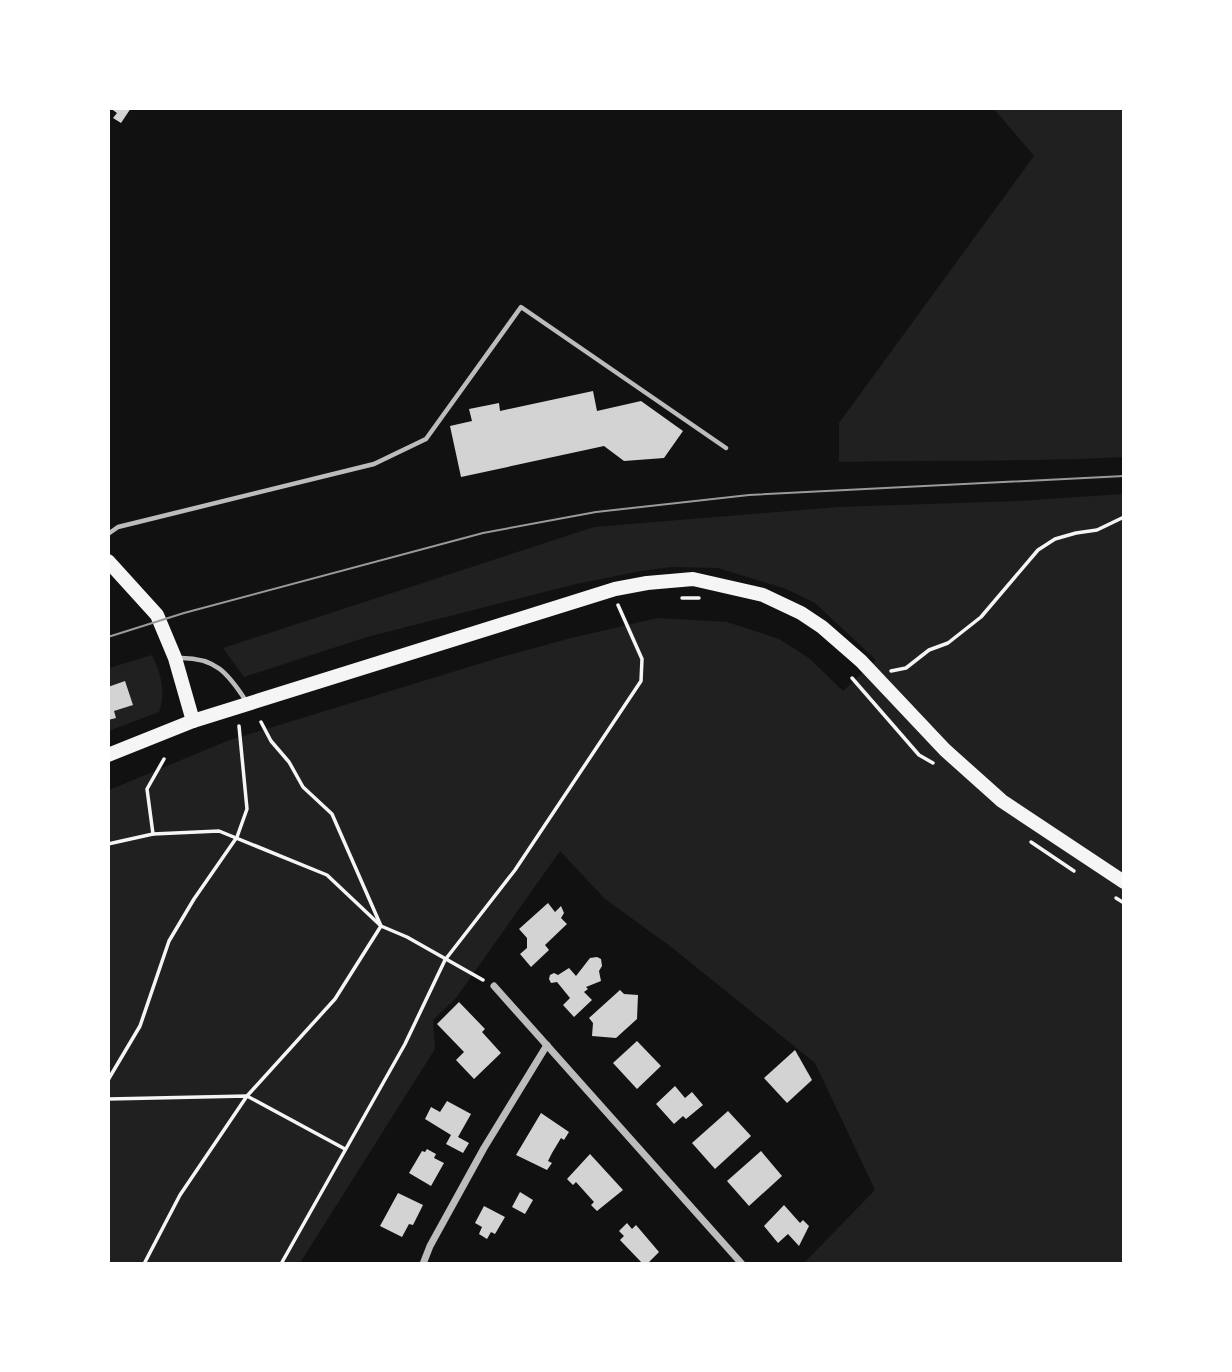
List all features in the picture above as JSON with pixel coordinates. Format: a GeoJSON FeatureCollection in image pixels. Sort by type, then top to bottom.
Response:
{"type":"FeatureCollection","features":[{"type":"Feature","properties":{"kind":"main road"},"geometry":{"type":"LineString","coordinates":[[108,561],[157,615],[175,658],[193,721]]}},
{"type":"Feature","properties":{"kind":"main road"},"geometry":{"type":"LineString","coordinates":[[108,755],[193,721],[615,589],[693,579],[763,595],[801,613],[822,627],[861,661],[945,750],[1002,801],[1124,883]]}},
{"type":"Feature","properties":{"kind":"street"},"geometry":{"type":"LineString","coordinates":[[494,986],[742,1264]]}},
{"type":"Feature","properties":{"kind":"street"},"geometry":{"type":"LineString","coordinates":[[424,1264],[430,1246],[484,1148],[547,1045]]}},
{"type":"Feature","properties":{"kind":"lane"},"geometry":{"type":"LineString","coordinates":[[108,534],[118,527],[374,464],[426,439],[521,307],[726,447]]}},
{"type":"Feature","properties":{"kind":"lane"},"geometry":{"type":"LineString","coordinates":[[175,658],[200,657],[214,665],[232,679],[249,705]]}},
{"type":"Feature","properties":{"kind":"path"},"geometry":{"type":"LineString","coordinates":[[879,682],[893,669],[906,668],[929,650],[948,643],[981,617],[1038,550],[1055,539],[1097,530],[1124,517]]}},
{"type":"Feature","properties":{"kind":"path"},"geometry":{"type":"LineString","coordinates":[[674,598],[699,598]]}},
{"type":"Feature","properties":{"kind":"path"},"geometry":{"type":"LineString","coordinates":[[281,1264],[405,1044],[445,960],[515,870],[640,681],[642,659],[618,606],[629,604]]}},
{"type":"Feature","properties":{"kind":"path"},"geometry":{"type":"LineString","coordinates":[[261,722],[271,741],[289,762],[303,788],[332,814],[381,926]]}},
{"type":"Feature","properties":{"kind":"path"},"geometry":{"type":"LineString","coordinates":[[108,1080],[140,1026],[169,942],[194,899],[237,837],[247,809],[239,726]]}},
{"type":"Feature","properties":{"kind":"path"},"geometry":{"type":"LineString","coordinates":[[153,834],[147,789],[164,759]]}},
{"type":"Feature","properties":{"kind":"path"},"geometry":{"type":"LineString","coordinates":[[108,844],[153,834],[219,831],[237,837],[327,876],[381,926],[407,937],[494,986]]}},
{"type":"Feature","properties":{"kind":"path"},"geometry":{"type":"LineString","coordinates":[[144,1264],[180,1195],[247,1096],[335,999],[381,926]]}},
{"type":"Feature","properties":{"kind":"path"},"geometry":{"type":"LineString","coordinates":[[108,1099],[247,1096],[345,1149]]}},
{"type":"Feature","properties":{"kind":"shaded area"},"geometry":{"type":"Polygon","coordinates":[[[994,109],[1123,109],[1123,457],[839,462],[839,423],[1034,156],[994,109]]]}},
{"type":"Feature","properties":{"kind":"shaded area"},"geometry":{"type":"Polygon","coordinates":[[[1123,494],[1123,1263],[804,1263],[875,1190],[815,1063],[670,946],[605,899],[560,851],[456,998],[433,1020],[435,1049],[300,1263],[109,1264],[109,790],[227,741],[498,658],[658,618],[727,622],[779,639],[809,658],[843,691],[876,660],[815,603],[786,589],[718,568],[672,567],[576,584],[367,637],[244,677],[223,648],[594,527],[838,507],[1018,501],[1123,494]]]}},
{"type":"Feature","properties":{"kind":"shaded area"},"geometry":{"type":"Polygon","coordinates":[[[152,655],[162,683],[159,712],[109,731],[109,668],[152,655]]]}},
{"type":"Feature","properties":{"kind":"building"},"geometry":{"type":"Polygon","coordinates":[[[110,108],[131,108],[121,123],[113,118],[117,113],[110,108]]]}},
{"type":"Feature","properties":{"kind":"building"},"geometry":{"type":"Polygon","coordinates":[[[593,391],[597,411],[641,401],[683,431],[664,458],[624,461],[604,446],[461,477],[450,426],[472,421],[469,409],[499,403],[500,411],[593,391]]]}},
{"type":"Feature","properties":{"kind":"building"},"geometry":{"type":"Polygon","coordinates":[[[125,681],[133,705],[114,711],[116,718],[108,720],[108,687],[125,681]]]}},
{"type":"Feature","properties":{"kind":"building"},"geometry":{"type":"Polygon","coordinates":[[[548,903],[555,912],[561,906],[564,913],[561,918],[567,924],[545,945],[549,950],[531,967],[520,954],[527,948],[527,938],[519,929],[548,903]]]}},
{"type":"Feature","properties":{"kind":"building"},"geometry":{"type":"Polygon","coordinates":[[[590,958],[601,959],[601,981],[586,987],[588,989],[584,992],[592,1000],[574,1017],[563,1005],[570,998],[557,982],[551,983],[550,975],[558,975],[569,968],[576,976],[590,958]]]}},
{"type":"Feature","properties":{"kind":"building"},"geometry":{"type":"Polygon","coordinates":[[[620,990],[624,994],[638,995],[637,1019],[616,1038],[592,1036],[593,1023],[589,1018],[620,990]]]}},
{"type":"Feature","properties":{"kind":"building"},"geometry":{"type":"Polygon","coordinates":[[[459,1002],[485,1029],[482,1032],[501,1053],[474,1079],[456,1060],[464,1052],[437,1024],[459,1002]]]}},
{"type":"Feature","properties":{"kind":"building"},"geometry":{"type":"Polygon","coordinates":[[[637,1041],[661,1066],[637,1089],[613,1063],[637,1041]]]}},
{"type":"Feature","properties":{"kind":"building"},"geometry":{"type":"Polygon","coordinates":[[[795,1050],[812,1080],[787,1103],[764,1078],[795,1050]]]}},
{"type":"Feature","properties":{"kind":"building"},"geometry":{"type":"Polygon","coordinates":[[[675,1086],[685,1098],[692,1092],[703,1105],[686,1119],[683,1116],[674,1124],[656,1104],[675,1086]]]}},
{"type":"Feature","properties":{"kind":"building"},"geometry":{"type":"Polygon","coordinates":[[[447,1101],[471,1114],[458,1137],[469,1143],[463,1153],[446,1144],[451,1135],[425,1119],[431,1107],[440,1112],[447,1101]]]}},
{"type":"Feature","properties":{"kind":"building"},"geometry":{"type":"Polygon","coordinates":[[[728,1111],[751,1136],[715,1169],[692,1143],[728,1111]]]}},
{"type":"Feature","properties":{"kind":"building"},"geometry":{"type":"Polygon","coordinates":[[[541,1113],[569,1132],[564,1140],[561,1138],[552,1153],[548,1161],[552,1163],[547,1170],[516,1155],[541,1113]]]}},
{"type":"Feature","properties":{"kind":"building"},"geometry":{"type":"Polygon","coordinates":[[[427,1149],[436,1154],[434,1158],[444,1163],[431,1186],[409,1173],[422,1151],[427,1149]]]}},
{"type":"Feature","properties":{"kind":"building"},"geometry":{"type":"Polygon","coordinates":[[[761,1151],[782,1176],[749,1206],[727,1181],[761,1151]]]}},
{"type":"Feature","properties":{"kind":"building"},"geometry":{"type":"Polygon","coordinates":[[[590,1154],[623,1190],[597,1211],[591,1205],[594,1202],[576,1182],[573,1185],[567,1179],[590,1154]]]}},
{"type":"Feature","properties":{"kind":"building"},"geometry":{"type":"Polygon","coordinates":[[[520,1192],[533,1200],[525,1214],[512,1207],[520,1192]]]}},
{"type":"Feature","properties":{"kind":"building"},"geometry":{"type":"Polygon","coordinates":[[[398,1193],[423,1205],[413,1225],[409,1224],[402,1237],[380,1226],[398,1193]]]}},
{"type":"Feature","properties":{"kind":"building"},"geometry":{"type":"Polygon","coordinates":[[[784,1205],[800,1223],[803,1220],[809,1226],[799,1246],[788,1234],[778,1243],[764,1226],[784,1205]]]}},
{"type":"Feature","properties":{"kind":"building"},"geometry":{"type":"Polygon","coordinates":[[[484,1206],[505,1217],[495,1234],[491,1232],[487,1239],[479,1234],[482,1227],[475,1223],[484,1206]]]}},
{"type":"Feature","properties":{"kind":"building"},"geometry":{"type":"Polygon","coordinates":[[[627,1223],[632,1229],[636,1225],[659,1252],[647,1264],[643,1264],[620,1240],[624,1236],[619,1231],[627,1223]]]}},
{"type":"Feature","properties":{"kind":"tram line"},"geometry":{"type":"LineString","coordinates":[[108,637],[184,613],[483,533],[596,512],[749,495],[1124,476]]}}]}
